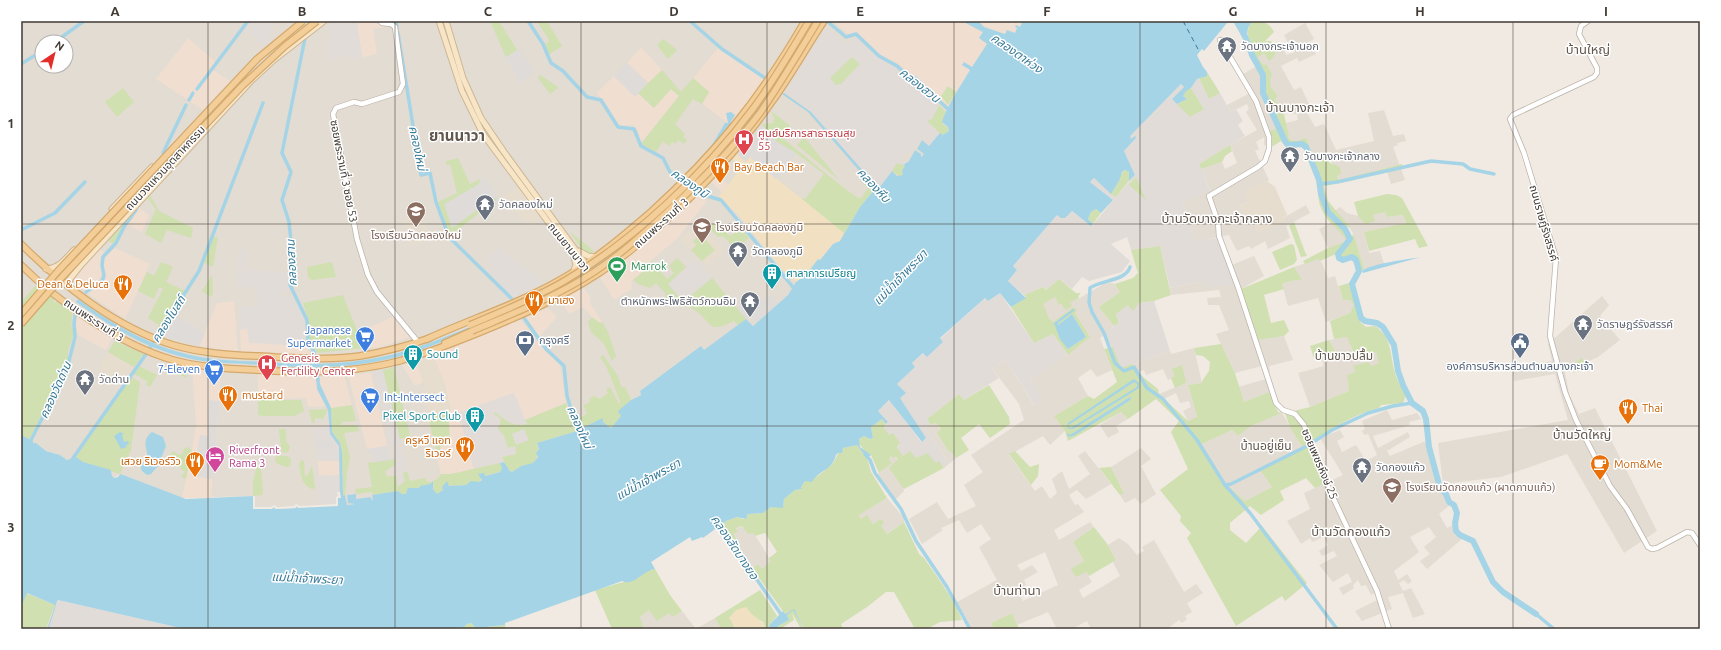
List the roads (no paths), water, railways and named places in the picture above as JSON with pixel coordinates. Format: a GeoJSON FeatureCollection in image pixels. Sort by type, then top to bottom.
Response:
{"type":"FeatureCollection","features":[{"type":"Feature","properties":{"kind":"main road","name":"ถนนวงแหวนอุตสาหกรรม"},"geometry":{"type":"LineString","coordinates":[[46,269],[59,266],[206,110],[264,51],[302,21]]}},
{"type":"Feature","properties":{"kind":"main road","name":"ถนนวงแหวนอุตสาหกรรม"},"geometry":{"type":"LineString","coordinates":[[21,314],[63,266],[257,60],[302,21]]}},
{"type":"Feature","properties":{"kind":"main road","name":"ถนนวงแหวนอุตสาหกรรม"},"geometry":{"type":"LineString","coordinates":[[21,324],[68,271],[242,86],[285,46],[317,21]]}},
{"type":"Feature","properties":{"kind":"main road","name":"ถนนวงแหวนอุตสาหกรรม"},"geometry":{"type":"LineString","coordinates":[[69,286],[73,274],[86,259],[251,80],[275,59],[324,21]]}},
{"type":"Feature","properties":{"kind":"main road","name":"ถนนยานนาวา"},"geometry":{"type":"LineString","coordinates":[[439,21],[469,108],[483,134],[574,255],[586,266]]}},
{"type":"Feature","properties":{"kind":"main road","name":"ถนนยานนาวา"},"geometry":{"type":"LineString","coordinates":[[446,21],[463,78],[484,123],[577,249],[592,274]]}},
{"type":"Feature","properties":{"kind":"main road","name":"ถนนพระรามที่ 3"},"geometry":{"type":"LineString","coordinates":[[21,265],[38,281],[101,327],[119,338],[173,360],[207,367],[313,372],[346,370],[390,363],[455,343],[532,311],[566,293],[640,243],[730,157],[766,111],[792,57],[805,21]]}},
{"type":"Feature","properties":{"kind":"main road","name":"ถนนพระรามที่ 3"},"geometry":{"type":"LineString","coordinates":[[21,244],[46,269],[106,313],[159,340],[213,353],[312,358],[359,356],[418,342],[470,324],[537,296],[573,276],[610,250],[665,204],[704,166],[740,126],[775,78],[809,21]]}},
{"type":"Feature","properties":{"kind":"main road","name":"ถนนพระรามที่ 3"},"geometry":{"type":"LineString","coordinates":[[436,348],[472,331],[526,309],[578,281],[611,260],[651,227],[706,176],[743,133],[778,86],[818,21]]}},
{"type":"Feature","properties":{"kind":"main road","name":"ถนนพระรามที่ 3"},"geometry":{"type":"LineString","coordinates":[[427,339],[559,281],[586,266],[631,230],[685,180],[729,133],[757,97],[824,21]]}},
{"type":"Feature","properties":{"kind":"main road"},"geometry":{"type":"LineString","coordinates":[[206,110],[211,108],[215,110],[218,115],[216,118]]}},
{"type":"Feature","properties":{"kind":"main road"},"geometry":{"type":"LineString","coordinates":[[516,167],[515,170],[528,188],[527,190],[524,189]]}},
{"type":"Feature","properties":{"kind":"main road"},"geometry":{"type":"LineString","coordinates":[[631,230],[632,239],[640,243]]}},
{"type":"Feature","properties":{"kind":"main road"},"geometry":{"type":"LineString","coordinates":[[577,249],[588,256],[596,257]]}},
{"type":"Feature","properties":{"kind":"main road"},"geometry":{"type":"LineString","coordinates":[[75,250],[74,258],[82,261],[86,259]]}},
{"type":"Feature","properties":{"kind":"main road"},"geometry":{"type":"LineString","coordinates":[[573,273],[576,265],[574,255]]}},
{"type":"Feature","properties":{"kind":"main road"},"geometry":{"type":"LineString","coordinates":[[559,281],[566,285],[566,293]]}},
{"type":"Feature","properties":{"kind":"street","name":"ซอยพระรามที่ 3 ซอย 53"},"geometry":{"type":"LineString","coordinates":[[380,21],[382,23],[391,24],[395,27],[403,84],[402,89],[399,92],[362,104],[354,102],[336,108],[333,114],[357,238],[368,275],[377,292],[418,342]]}},
{"type":"Feature","properties":{"kind":"street","name":"ถนนราษฎ์รังสรรค์"},"geometry":{"type":"LineString","coordinates":[[1588,21],[1581,26],[1579,34],[1597,68],[1597,73],[1594,77],[1513,115],[1510,119],[1524,153],[1556,258],[1555,286],[1550,323],[1552,348],[1565,392],[1576,420],[1613,492],[1627,509],[1648,547],[1652,549],[1657,548],[1687,532],[1694,536],[1700,545]]}},
{"type":"Feature","properties":{"kind":"street","name":"ซอยเพชรหึงษ์ 25"},"geometry":{"type":"LineString","coordinates":[[1220,40],[1256,101],[1264,118],[1270,137],[1268,156],[1258,167],[1210,194],[1209,198],[1218,222],[1219,236],[1238,287],[1276,403],[1283,410],[1295,414],[1304,425],[1322,474],[1378,591],[1389,629]]}},
{"type":"Feature","properties":{"kind":"water"},"geometry":{"type":"Polygon","coordinates":[[[962,21],[978,21],[984,27],[1005,34],[1007,30],[1015,33],[1017,28],[1015,27],[1016,25],[1020,27],[1022,23],[1019,21],[1252,21],[1248,28],[1247,35],[1242,37],[1234,23],[1227,23],[1204,51],[1202,49],[1197,55],[1207,72],[1207,76],[1197,79],[1183,96],[1187,99],[1177,104],[1172,99],[1184,87],[1181,84],[1130,136],[1131,139],[1135,136],[1136,138],[1124,151],[1135,175],[1129,181],[1129,172],[1125,170],[1122,172],[1119,181],[1111,194],[1094,178],[1090,182],[1113,200],[1101,213],[1096,209],[1091,212],[1088,219],[1093,224],[1091,226],[1072,211],[1065,218],[1061,218],[1057,215],[1013,266],[1017,270],[1008,281],[1026,298],[1011,307],[1000,293],[988,301],[985,298],[940,338],[943,342],[927,357],[923,353],[912,363],[915,367],[897,384],[906,393],[900,398],[926,438],[922,442],[889,400],[878,411],[888,422],[886,424],[882,419],[871,427],[873,438],[870,439],[864,436],[859,439],[860,447],[871,455],[867,458],[857,445],[843,448],[842,453],[838,453],[836,455],[832,464],[812,482],[805,481],[801,487],[802,489],[795,490],[784,499],[783,508],[771,507],[763,513],[748,514],[746,519],[737,517],[726,521],[703,538],[702,537],[692,541],[690,537],[651,562],[655,569],[646,572],[631,582],[622,581],[505,623],[505,625],[476,628],[471,623],[467,624],[463,628],[459,627],[456,629],[185,629],[58,600],[55,605],[27,593],[21,607],[21,435],[33,441],[33,443],[36,443],[46,451],[60,455],[67,460],[76,457],[83,462],[111,470],[114,478],[118,477],[120,474],[186,499],[253,496],[253,509],[275,507],[275,509],[296,508],[296,506],[338,506],[338,498],[340,498],[339,446],[330,434],[328,410],[317,389],[316,377],[319,377],[320,384],[331,408],[332,432],[340,443],[342,453],[343,496],[345,495],[347,505],[355,504],[348,503],[347,495],[356,494],[356,499],[370,497],[373,501],[372,495],[398,491],[402,494],[406,494],[408,488],[419,488],[420,486],[430,484],[433,481],[433,489],[437,494],[443,490],[442,487],[447,481],[449,486],[466,485],[471,481],[479,482],[482,480],[478,474],[484,473],[485,476],[500,472],[502,468],[500,463],[504,462],[512,472],[521,466],[533,463],[538,457],[536,453],[539,449],[537,443],[577,431],[569,411],[574,409],[582,428],[603,418],[603,422],[611,428],[621,416],[618,411],[631,400],[641,395],[640,391],[701,346],[704,350],[746,319],[753,326],[788,295],[796,282],[806,275],[818,259],[820,260],[833,244],[840,241],[860,207],[875,189],[871,186],[874,182],[879,188],[892,171],[897,176],[903,175],[902,171],[905,166],[903,165],[909,161],[915,150],[921,154],[921,157],[924,154],[917,149],[922,140],[929,146],[940,133],[943,135],[949,131],[948,127],[942,122],[951,102],[970,70],[962,65],[964,62],[972,67],[987,44],[979,38],[983,32],[962,21]]]}},
{"type":"Feature","properties":{"kind":"water"},"geometry":{"type":"Polygon","coordinates":[[[784,93],[811,112],[872,181],[870,183],[808,112],[782,94],[784,93]]]}},
{"type":"Feature","properties":{"kind":"water"},"geometry":{"type":"Polygon","coordinates":[[[731,112],[735,115],[727,129],[710,148],[725,123],[728,123],[726,113],[731,112]]]}},
{"type":"Feature","properties":{"kind":"water"},"geometry":{"type":"Polygon","coordinates":[[[1421,257],[1363,273],[1362,271],[1372,266],[1421,257]]]}},
{"type":"Feature","properties":{"kind":"water"},"geometry":{"type":"Polygon","coordinates":[[[78,299],[119,326],[163,347],[204,358],[268,362],[268,366],[203,361],[168,353],[136,339],[106,322],[76,302],[78,299]]]}},
{"type":"Feature","properties":{"kind":"water"},"geometry":{"type":"Polygon","coordinates":[[[1073,309],[1075,310],[1058,323],[1058,325],[1072,314],[1086,337],[1068,349],[1060,339],[1054,323],[1073,309]]]}},
{"type":"Feature","properties":{"kind":"water"},"geometry":{"type":"Polygon","coordinates":[[[1134,379],[1139,383],[1139,388],[1073,429],[1069,429],[1067,426],[1068,423],[1134,379]],[[1134,382],[1067,426],[1071,428],[1137,387],[1137,384],[1134,382]]]}},
{"type":"Feature","properties":{"kind":"water"},"geometry":{"type":"Polygon","coordinates":[[[1130,397],[1131,398],[1129,401],[1075,435],[1069,437],[1067,435],[1068,433],[1070,435],[1130,397]]]}},
{"type":"Feature","properties":{"kind":"water"},"geometry":{"type":"Polygon","coordinates":[[[120,432],[124,434],[122,435],[124,442],[128,441],[129,444],[126,445],[127,447],[121,449],[114,436],[120,432]]]}},
{"type":"Feature","properties":{"kind":"water"},"geometry":{"type":"Polygon","coordinates":[[[152,432],[163,437],[166,446],[158,466],[151,474],[147,475],[142,471],[140,466],[147,459],[148,456],[145,443],[146,439],[152,432]]]}},
{"type":"Feature","properties":{"kind":"water"},"geometry":{"type":"Polygon","coordinates":[[[794,609],[804,629],[793,610],[787,615],[789,620],[778,626],[777,629],[770,629],[769,625],[783,611],[785,614],[794,609]]]}},
{"type":"Feature","properties":{"kind":"waterway"},"geometry":{"type":"LineString","coordinates":[[66,34],[84,21]]}},
{"type":"Feature","properties":{"kind":"waterway","name":"คลองวัดด่าน"},"geometry":{"type":"LineString","coordinates":[[197,89],[248,21]]}},
{"type":"Feature","properties":{"kind":"waterway","name":"คลองใหม่"},"geometry":{"type":"LineString","coordinates":[[396,21],[397,29]]}},
{"type":"Feature","properties":{"kind":"waterway","name":"คลองภูมิ"},"geometry":{"type":"LineString","coordinates":[[528,21],[543,44],[551,63],[563,71],[587,97],[601,100],[618,127],[634,129],[641,146],[663,158],[670,172],[686,180]]}},
{"type":"Feature","properties":{"kind":"waterway","name":"คลองหีบ"},"geometry":{"type":"LineString","coordinates":[[690,21],[722,49],[765,78]]}},
{"type":"Feature","properties":{"kind":"waterway"},"geometry":{"type":"LineString","coordinates":[[537,300],[567,284],[624,246],[677,201],[701,177],[725,152],[746,126],[782,75],[814,21]]}},
{"type":"Feature","properties":{"kind":"waterway"},"geometry":{"type":"LineString","coordinates":[[1239,21],[1252,55],[1263,75],[1263,93],[1285,141],[1288,145],[1302,144],[1306,147],[1319,180],[1321,194],[1328,212],[1345,229],[1350,239],[1338,254],[1339,258],[1343,260],[1352,257],[1356,260],[1359,271],[1352,284],[1361,318],[1365,321],[1377,323],[1383,327],[1394,345],[1398,371],[1403,385],[1412,403],[1423,411],[1426,419],[1429,447],[1440,488],[1446,494],[1449,502],[1454,505],[1457,513],[1455,523],[1456,531],[1460,535],[1473,541],[1493,582],[1503,592],[1536,614]]}},
{"type":"Feature","properties":{"kind":"waterway","name":"คลองสวน"},"geometry":{"type":"LineString","coordinates":[[828,22],[846,37],[856,34],[879,56],[897,66],[907,75],[916,79],[950,111]]}},
{"type":"Feature","properties":{"kind":"waterway","name":"คลองใหม่"},"geometry":{"type":"LineString","coordinates":[[398,33],[421,175],[430,173],[436,202],[449,237],[511,298]]}},
{"type":"Feature","properties":{"kind":"waterway","name":"คลองสาน"},"geometry":{"type":"LineString","coordinates":[[305,38],[282,153],[291,172],[282,200],[289,222],[291,241],[290,249],[293,267],[290,285],[307,320],[308,340],[314,352],[318,380]]}},
{"type":"Feature","properties":{"kind":"waterway"},"geometry":{"type":"LineString","coordinates":[[21,64],[34,56]]}},
{"type":"Feature","properties":{"kind":"waterway","name":"คลองวัดด่าน"},"geometry":{"type":"LineString","coordinates":[[189,100],[193,93]]}},
{"type":"Feature","properties":{"kind":"waterway","name":"คลองโบสถ์"},"geometry":{"type":"LineString","coordinates":[[71,461],[144,357],[199,271],[263,103]]}},
{"type":"Feature","properties":{"kind":"waterway","name":"คลองวัดด่าน"},"geometry":{"type":"LineString","coordinates":[[163,153],[186,105]]}},
{"type":"Feature","properties":{"kind":"waterway"},"geometry":{"type":"LineString","coordinates":[[1320,184],[1337,182],[1431,161],[1463,164],[1470,169],[1494,174]]}},
{"type":"Feature","properties":{"kind":"waterway"},"geometry":{"type":"LineString","coordinates":[[21,230],[55,213],[85,182]]}},
{"type":"Feature","properties":{"kind":"waterway","name":"คลองภูมิ"},"geometry":{"type":"LineString","coordinates":[[697,189],[707,196],[721,200],[797,292]]}},
{"type":"Feature","properties":{"kind":"waterway","name":"คลองวัดด่าน"},"geometry":{"type":"LineString","coordinates":[[86,292],[102,281],[104,276],[102,265],[103,257],[116,243],[125,225],[136,210]]}},
{"type":"Feature","properties":{"kind":"waterway"},"geometry":{"type":"LineString","coordinates":[[1130,267],[1128,272],[1124,275],[1090,288],[1089,303],[1092,312],[1104,333],[1115,363],[1124,371],[1134,367],[1147,388],[1163,399],[1197,440],[1225,485],[1250,513],[1337,629]]}},
{"type":"Feature","properties":{"kind":"waterway","name":"คลองวัดด่าน"},"geometry":{"type":"LineString","coordinates":[[29,444],[67,369],[75,337],[75,316]]}},
{"type":"Feature","properties":{"kind":"waterway","name":"คลองใหม่"},"geometry":{"type":"LineString","coordinates":[[524,318],[546,349],[564,366],[567,396],[573,415]]}},
{"type":"Feature","properties":{"kind":"waterway"},"geometry":{"type":"LineString","coordinates":[[265,364],[348,364],[375,360],[438,342],[475,327]]}},
{"type":"Feature","properties":{"kind":"waterway"},"geometry":{"type":"LineString","coordinates":[[1225,485],[1231,484],[1307,446],[1332,430],[1368,413],[1393,406],[1412,403]]}},
{"type":"Feature","properties":{"kind":"waterway"},"geometry":{"type":"LineString","coordinates":[[865,454],[870,460],[875,473],[901,509],[916,541],[947,587],[970,629]]}},
{"type":"Feature","properties":{"kind":"waterway","name":"คลองลัดบางยอ"},"geometry":{"type":"LineString","coordinates":[[718,524],[783,617]]}},
{"type":"Feature","properties":{"kind":"waterway"},"geometry":{"type":"LineString","coordinates":[[48,629],[56,603]]}},
{"type":"Feature","properties":{"kind":"waterway"},"geometry":{"type":"LineString","coordinates":[[1536,614],[1554,629]]}},
{"type":"Feature","properties":{"kind":"place","name":"วัดบางกระเจ้านอก"},"geometry":{"type":"Point","coordinates":[1227,63]}},
{"type":"Feature","properties":{"kind":"place","name":"ศูนย์บริการสาธารณสุข 55"},"geometry":{"type":"Point","coordinates":[744,156]}},
{"type":"Feature","properties":{"kind":"place","name":"วัดบางกะเจ้ากลาง"},"geometry":{"type":"Point","coordinates":[1290,173]}},
{"type":"Feature","properties":{"kind":"place","name":"Bay Beach Bar"},"geometry":{"type":"Point","coordinates":[720,184]}},
{"type":"Feature","properties":{"kind":"place","name":"วัดคลองใหม่"},"geometry":{"type":"Point","coordinates":[485,221]}},
{"type":"Feature","properties":{"kind":"place","name":"โรงเรียนวัดคลองใหม่"},"geometry":{"type":"Point","coordinates":[416,228]}},
{"type":"Feature","properties":{"kind":"place","name":"โรงเรียนวัดคลองภูมิ"},"geometry":{"type":"Point","coordinates":[702,244]}},
{"type":"Feature","properties":{"kind":"place","name":"วัดคลองภูมิ"},"geometry":{"type":"Point","coordinates":[738,268]}},
{"type":"Feature","properties":{"kind":"place","name":"Marrok"},"geometry":{"type":"Point","coordinates":[617,283]}},
{"type":"Feature","properties":{"kind":"place","name":"ศาลาการเปรียญ"},"geometry":{"type":"Point","coordinates":[772,290]}},
{"type":"Feature","properties":{"kind":"place","name":"Dean & Deluca"},"geometry":{"type":"Point","coordinates":[123,301]}},
{"type":"Feature","properties":{"kind":"place","name":"มาเฮง"},"geometry":{"type":"Point","coordinates":[534,317]}},
{"type":"Feature","properties":{"kind":"place","name":"ตำหนักพระโพธิสัตว์กวนอิม"},"geometry":{"type":"Point","coordinates":[750,318]}},
{"type":"Feature","properties":{"kind":"place","name":"วัดราษฎร์รังสรรค์"},"geometry":{"type":"Point","coordinates":[1583,341]}},
{"type":"Feature","properties":{"kind":"place","name":"Japanese Supermarket"},"geometry":{"type":"Point","coordinates":[365,353]}},
{"type":"Feature","properties":{"kind":"place","name":"กรุงศรี"},"geometry":{"type":"Point","coordinates":[525,357]}},
{"type":"Feature","properties":{"kind":"place","name":"องค์การบริหารส่วนตำบลบางกะเจ้า"},"geometry":{"type":"Point","coordinates":[1520,359]}},
{"type":"Feature","properties":{"kind":"place","name":"Sound"},"geometry":{"type":"Point","coordinates":[413,371]}},
{"type":"Feature","properties":{"kind":"place","name":"Genesis Fertility Center"},"geometry":{"type":"Point","coordinates":[267,381]}},
{"type":"Feature","properties":{"kind":"place","name":"7-Eleven"},"geometry":{"type":"Point","coordinates":[214,386]}},
{"type":"Feature","properties":{"kind":"place","name":"วัดด่าน"},"geometry":{"type":"Point","coordinates":[85,396]}},
{"type":"Feature","properties":{"kind":"place","name":"mustard"},"geometry":{"type":"Point","coordinates":[228,412]}},
{"type":"Feature","properties":{"kind":"place","name":"Int-Intersect"},"geometry":{"type":"Point","coordinates":[370,414]}},
{"type":"Feature","properties":{"kind":"place","name":"Thai"},"geometry":{"type":"Point","coordinates":[1628,425]}},
{"type":"Feature","properties":{"kind":"place","name":"Pixel Sport Club"},"geometry":{"type":"Point","coordinates":[475,433]}},
{"type":"Feature","properties":{"kind":"place","name":"ครูหวี แอท ริเวอร์"},"geometry":{"type":"Point","coordinates":[465,463]}},
{"type":"Feature","properties":{"kind":"place","name":"Riverfront Rama 3"},"geometry":{"type":"Point","coordinates":[215,473]}},
{"type":"Feature","properties":{"kind":"place","name":"เสวย ริเวอร์วิว"},"geometry":{"type":"Point","coordinates":[195,478]}},
{"type":"Feature","properties":{"kind":"place","name":"Mom&Me"},"geometry":{"type":"Point","coordinates":[1600,481]}},
{"type":"Feature","properties":{"kind":"place","name":"วัดกองแก้ว"},"geometry":{"type":"Point","coordinates":[1362,484]}},
{"type":"Feature","properties":{"kind":"place","name":"โรงเรียนวัดกองแก้ว (ผาดกาบแก้ว)"},"geometry":{"type":"Point","coordinates":[1392,504]}},
{"type":"Feature","properties":{"kind":"district","name":"บ้านใหญ่"},"geometry":{"type":"Point","coordinates":[1588,49]}},
{"type":"Feature","properties":{"kind":"district","name":"บ้านบางกะเจ้า"},"geometry":{"type":"Point","coordinates":[1300,107]}},
{"type":"Feature","properties":{"kind":"district","name":"ยานนาวา"},"geometry":{"type":"Point","coordinates":[457,135]}},
{"type":"Feature","properties":{"kind":"district","name":"บ้านวัดบางกะเจ้ากลาง"},"geometry":{"type":"Point","coordinates":[1217,218]}},
{"type":"Feature","properties":{"kind":"district","name":"บ้านขาวปลื้ม"},"geometry":{"type":"Point","coordinates":[1344,355]}},
{"type":"Feature","properties":{"kind":"district","name":"บ้านวัดใหญ่"},"geometry":{"type":"Point","coordinates":[1582,434]}},
{"type":"Feature","properties":{"kind":"district","name":"บ้านอยู่เย็น"},"geometry":{"type":"Point","coordinates":[1266,445]}},
{"type":"Feature","properties":{"kind":"district","name":"บ้านวัดกองแก้ว"},"geometry":{"type":"Point","coordinates":[1351,531]}},
{"type":"Feature","properties":{"kind":"district","name":"บ้านท่านา"},"geometry":{"type":"Point","coordinates":[1017,590]}},
{"type":"Feature","properties":{"kind":"water label","name":"คลองตาห่วง"},"geometry":{"type":"Point","coordinates":[1017,53]}},
{"type":"Feature","properties":{"kind":"water label","name":"แม่น้ำเจ้าพระยา"},"geometry":{"type":"Point","coordinates":[900,277]}},
{"type":"Feature","properties":{"kind":"water label","name":"แม่น้ำเจ้าพระยา"},"geometry":{"type":"Point","coordinates":[648,479]}},
{"type":"Feature","properties":{"kind":"water label","name":"แม่น้ำเจ้าพระยา"},"geometry":{"type":"Point","coordinates":[307,578]}}]}
